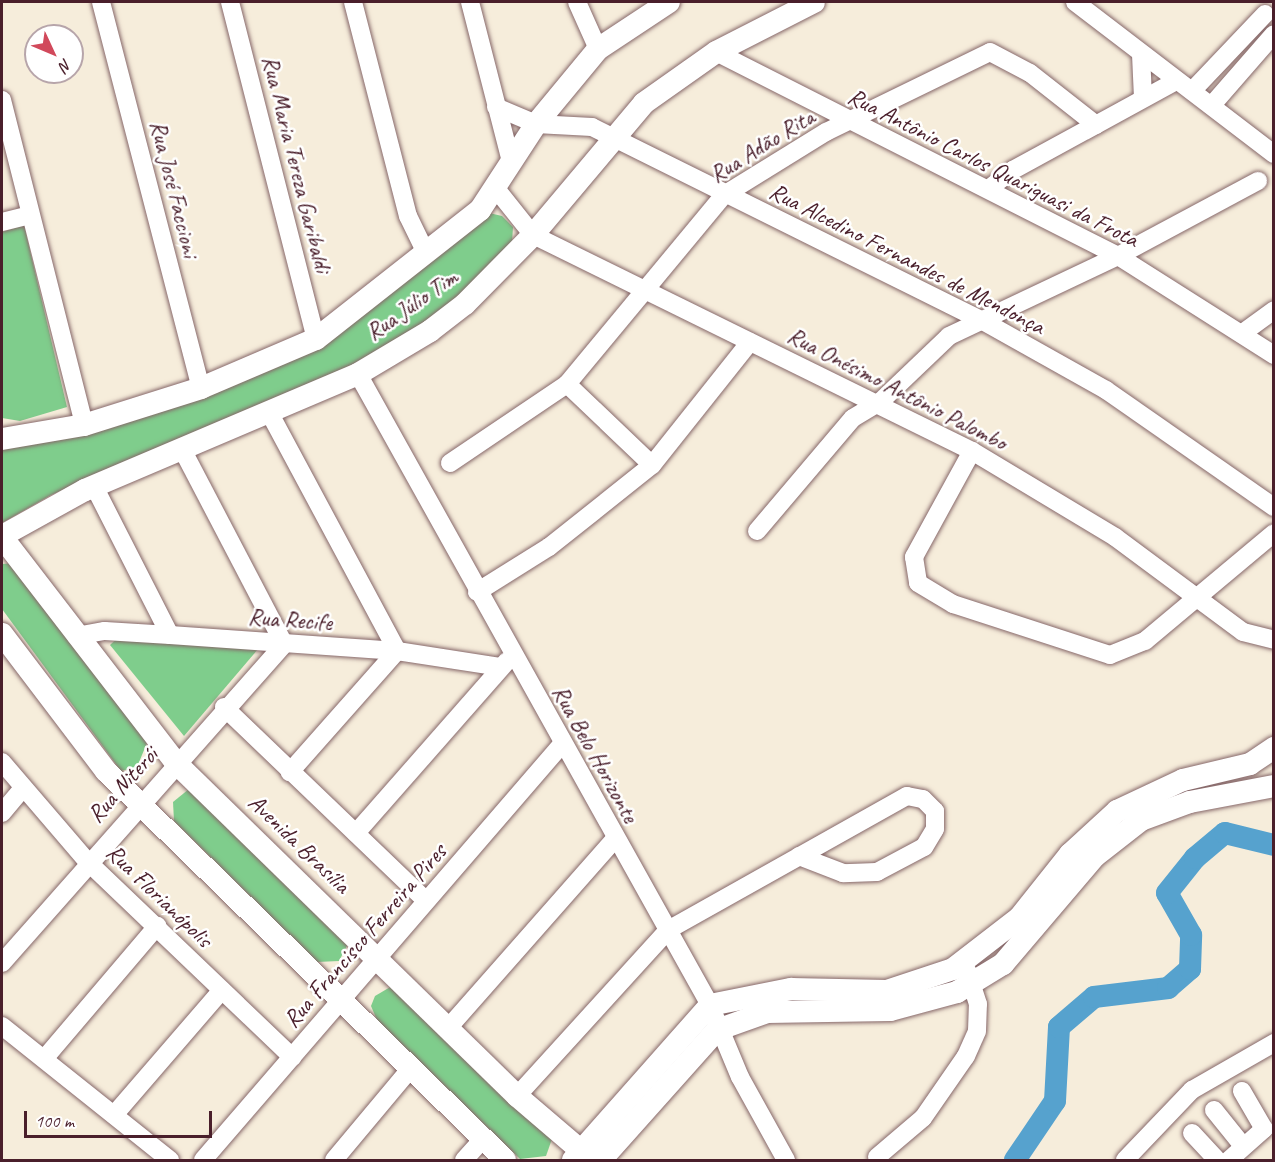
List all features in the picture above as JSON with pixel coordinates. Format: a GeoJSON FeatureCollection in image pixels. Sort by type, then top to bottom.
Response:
{"type":"FeatureCollection","features":[{"type":"Feature","properties":{"kind":"main road"},"geometry":{"type":"LineString","coordinates":[[2,439],[84,425],[201,388],[315,339],[426,253],[497,190],[511,162],[536,124],[598,49],[669,2]]}},
{"type":"Feature","properties":{"kind":"main road","name":"Rua Júlio Tim"},"geometry":{"type":"LineString","coordinates":[[2,537],[94,486],[358,374],[465,304],[533,235],[611,138],[678,75],[716,52],[814,2]]}},
{"type":"Feature","properties":{"kind":"main road","name":"Avenida Brasília"},"geometry":{"type":"LineString","coordinates":[[2,537],[175,762],[378,957],[517,1096],[587,1158]]}},
{"type":"Feature","properties":{"kind":"main road"},"geometry":{"type":"LineString","coordinates":[[2,634],[138,805],[505,1161]]}},
{"type":"Feature","properties":{"kind":"main road"},"geometry":{"type":"LineString","coordinates":[[1274,748],[1274,781]]}},
{"type":"Feature","properties":{"kind":"main road"},"geometry":{"type":"LineString","coordinates":[[587,1158],[710,1005],[791,989],[887,991],[968,973],[1019,918],[1070,854],[1117,811],[1183,780],[1250,764],[1274,748]]}},
{"type":"Feature","properties":{"kind":"main road"},"geometry":{"type":"LineString","coordinates":[[587,1158],[717,1030],[767,1012],[858,1012],[926,1004],[968,973],[1024,945],[1095,856],[1142,820],[1190,802],[1274,786]]}},
{"type":"Feature","properties":{"kind":"street","name":"Rua José Faccioni"},"geometry":{"type":"LineString","coordinates":[[101,2],[201,388]]}},
{"type":"Feature","properties":{"kind":"street","name":"Rua Maria Tereza Garibaldi"},"geometry":{"type":"LineString","coordinates":[[230,2],[315,339]]}},
{"type":"Feature","properties":{"kind":"street"},"geometry":{"type":"LineString","coordinates":[[353,2],[408,216],[426,253]]}},
{"type":"Feature","properties":{"kind":"street"},"geometry":{"type":"LineString","coordinates":[[470,2],[511,162]]}},
{"type":"Feature","properties":{"kind":"street"},"geometry":{"type":"LineString","coordinates":[[577,2],[598,49]]}},
{"type":"Feature","properties":{"kind":"street"},"geometry":{"type":"LineString","coordinates":[[1075,2],[1274,154]]}},
{"type":"Feature","properties":{"kind":"street"},"geometry":{"type":"LineString","coordinates":[[1192,91],[1263,8],[1273,34],[1212,105]]}},
{"type":"Feature","properties":{"kind":"street","name":"Rua Antônio Carlos Quariguasi da Frota"},"geometry":{"type":"LineString","coordinates":[[716,52],[849,122],[991,187],[1118,256],[1244,332],[1274,356]]}},
{"type":"Feature","properties":{"kind":"street","name":"Rua Adão Rita"},"geometry":{"type":"LineString","coordinates":[[450,463],[567,384],[724,195],[849,122],[990,52],[1030,73],[1096,125]]}},
{"type":"Feature","properties":{"kind":"street"},"geometry":{"type":"LineString","coordinates":[[1141,54],[1143,98]]}},
{"type":"Feature","properties":{"kind":"street"},"geometry":{"type":"LineString","coordinates":[[991,187],[1176,81]]}},
{"type":"Feature","properties":{"kind":"street"},"geometry":{"type":"LineString","coordinates":[[2,100],[84,425]]}},
{"type":"Feature","properties":{"kind":"street","name":"Rua Alcedino Fernandes de Mendonça"},"geometry":{"type":"LineString","coordinates":[[496,107],[536,124],[584,124],[983,321],[1106,390],[1274,507]]}},
{"type":"Feature","properties":{"kind":"street"},"geometry":{"type":"LineString","coordinates":[[757,531],[853,418],[880,402],[949,336],[1118,256],[1258,181]]}},
{"type":"Feature","properties":{"kind":"street","name":"Rua Onésimo Antônio Palombo"},"geometry":{"type":"LineString","coordinates":[[497,190],[533,235],[750,342],[880,402],[972,452],[1115,537],[1242,632],[1272,642]]}},
{"type":"Feature","properties":{"kind":"street"},"geometry":{"type":"LineString","coordinates":[[2,222],[30,215]]}},
{"type":"Feature","properties":{"kind":"street"},"geometry":{"type":"LineString","coordinates":[[1244,332],[1274,310]]}},
{"type":"Feature","properties":{"kind":"street"},"geometry":{"type":"LineString","coordinates":[[477,592],[549,547],[652,465],[750,342]]}},
{"type":"Feature","properties":{"kind":"street","name":"Rua Belo Horizonte"},"geometry":{"type":"LineString","coordinates":[[358,374],[477,592],[506,662],[563,743],[710,1005],[717,1030],[786,1161]]}},
{"type":"Feature","properties":{"kind":"street"},"geometry":{"type":"LineString","coordinates":[[567,384],[652,465]]}},
{"type":"Feature","properties":{"kind":"street"},"geometry":{"type":"LineString","coordinates":[[269,412],[397,651],[290,772]]}},
{"type":"Feature","properties":{"kind":"street"},"geometry":{"type":"LineString","coordinates":[[182,449],[284,644]]}},
{"type":"Feature","properties":{"kind":"street"},"geometry":{"type":"LineString","coordinates":[[972,452],[914,556],[918,583],[928,593],[1110,655],[1146,641],[1274,533]]}},
{"type":"Feature","properties":{"kind":"street"},"geometry":{"type":"LineString","coordinates":[[94,486],[170,635]]}},
{"type":"Feature","properties":{"kind":"street","name":"Rua Recife"},"geometry":{"type":"LineString","coordinates":[[76,636],[105,631],[397,651],[506,662]]}},
{"type":"Feature","properties":{"kind":"street","name":"Rua Niterói"},"geometry":{"type":"LineString","coordinates":[[2,963],[87,861],[224,707],[284,644]]}},
{"type":"Feature","properties":{"kind":"street"},"geometry":{"type":"LineString","coordinates":[[356,833],[506,662]]}},
{"type":"Feature","properties":{"kind":"street"},"geometry":{"type":"LineString","coordinates":[[224,707],[426,902]]}},
{"type":"Feature","properties":{"kind":"street","name":"Rua Francisco Ferreira Pires"},"geometry":{"type":"LineString","coordinates":[[203,1161],[563,743]]}},
{"type":"Feature","properties":{"kind":"street","name":"Rua Florianópolis"},"geometry":{"type":"LineString","coordinates":[[2,762],[22,789],[87,861],[291,1057]]}},
{"type":"Feature","properties":{"kind":"street"},"geometry":{"type":"LineString","coordinates":[[2,813],[22,789]]}},
{"type":"Feature","properties":{"kind":"street"},"geometry":{"type":"LineString","coordinates":[[517,1096],[668,930],[799,856],[907,796],[923,799],[935,811],[935,829],[924,847],[877,872],[843,873],[799,856]]}},
{"type":"Feature","properties":{"kind":"street"},"geometry":{"type":"LineString","coordinates":[[449,1027],[615,839]]}},
{"type":"Feature","properties":{"kind":"street"},"geometry":{"type":"LineString","coordinates":[[44,1059],[156,926]]}},
{"type":"Feature","properties":{"kind":"street"},"geometry":{"type":"LineString","coordinates":[[877,1157],[923,1118],[966,1056],[977,1031],[968,973]]}},
{"type":"Feature","properties":{"kind":"street"},"geometry":{"type":"LineString","coordinates":[[114,1115],[222,990]]}},
{"type":"Feature","properties":{"kind":"street"},"geometry":{"type":"LineString","coordinates":[[2,1026],[170,1161]]}},
{"type":"Feature","properties":{"kind":"street"},"geometry":{"type":"LineString","coordinates":[[1125,1161],[1192,1090],[1274,1044]]}},
{"type":"Feature","properties":{"kind":"street"},"geometry":{"type":"LineString","coordinates":[[334,1161],[410,1069]]}},
{"type":"Feature","properties":{"kind":"street"},"geometry":{"type":"LineString","coordinates":[[1229,1161],[1244,1146],[1269,1135],[1242,1091]]}},
{"type":"Feature","properties":{"kind":"street"},"geometry":{"type":"LineString","coordinates":[[1214,1110],[1244,1146]]}},
{"type":"Feature","properties":{"kind":"street"},"geometry":{"type":"LineString","coordinates":[[1192,1133],[1217,1161]]}},
{"type":"Feature","properties":{"kind":"street"},"geometry":{"type":"LineString","coordinates":[[464,1161],[483,1139]]}},
{"type":"Feature","properties":{"kind":"green space"},"geometry":{"type":"Polygon","coordinates":[[[485,212],[502,216],[513,227],[512,243],[463,297],[366,360],[51,495],[2,523],[2,443],[230,383],[485,212]]]}},
{"type":"Feature","properties":{"kind":"green space"},"geometry":{"type":"Polygon","coordinates":[[[24,225],[67,407],[20,421],[2,418],[2,232],[24,225]]]}},
{"type":"Feature","properties":{"kind":"green space"},"geometry":{"type":"Polygon","coordinates":[[[15,563],[149,738],[137,767],[121,771],[2,609],[2,564],[15,563]]]}},
{"type":"Feature","properties":{"kind":"green space"},"geometry":{"type":"Polygon","coordinates":[[[123,633],[259,648],[184,736],[110,645],[123,633]]]}},
{"type":"Feature","properties":{"kind":"green space"},"geometry":{"type":"Polygon","coordinates":[[[189,789],[349,942],[339,961],[317,962],[174,821],[173,802],[189,789]]]}},
{"type":"Feature","properties":{"kind":"green space"},"geometry":{"type":"Polygon","coordinates":[[[392,986],[552,1139],[546,1156],[520,1159],[377,1020],[371,1006],[375,996],[392,986]]]}},
{"type":"Feature","properties":{"kind":"waterway"},"geometry":{"type":"LineString","coordinates":[[1015,1160],[1055,1101],[1059,1027],[1094,997],[1168,988],[1190,969],[1191,935],[1167,893],[1195,858],[1225,833],[1274,845]]}}]}
